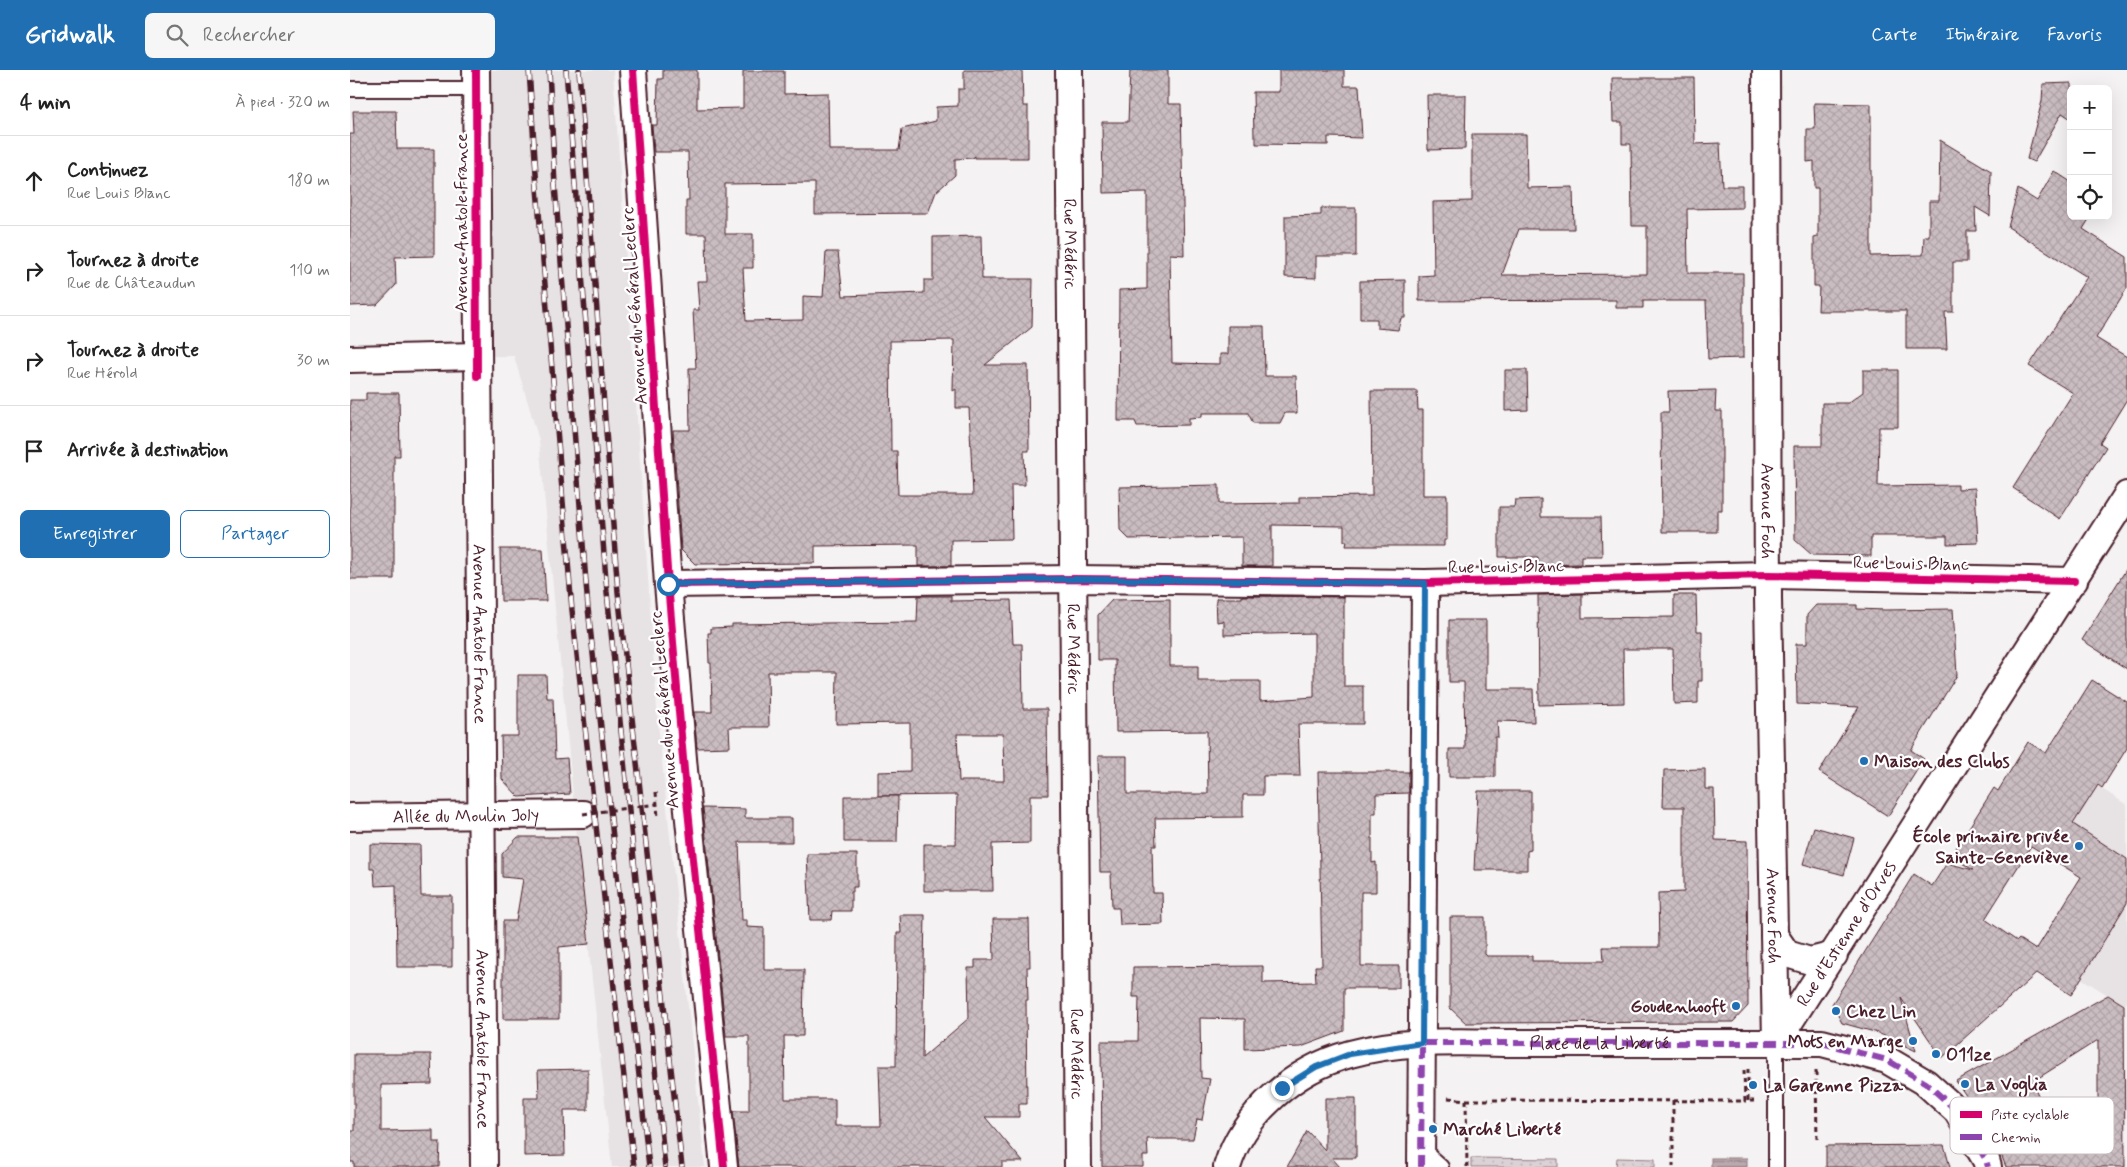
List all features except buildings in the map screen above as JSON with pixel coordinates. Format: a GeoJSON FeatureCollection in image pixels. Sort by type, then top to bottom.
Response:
{"type":"FeatureCollection","features":[{"type":"Feature","properties":{"kind":"street","name":"Avenue du Général Leclerc"},"geometry":{"type":"LineString","coordinates":[[633,70],[668,584],[684,770],[724,1167]]}},
{"type":"Feature","properties":{"kind":"street","name":"Rue Médéric"},"geometry":{"type":"LineString","coordinates":[[1068,70],[1078,1167]]}},
{"type":"Feature","properties":{"kind":"street","name":"Avenue Foch"},"geometry":{"type":"LineString","coordinates":[[1766,70],[1768,575],[1776,1043]]}},
{"type":"Feature","properties":{"kind":"street","name":"Avenue Anatole France"},"geometry":{"type":"LineString","coordinates":[[476,80],[477,356],[483,816],[484,1167]]}},
{"type":"Feature","properties":{"kind":"street"},"geometry":{"type":"LineString","coordinates":[[350,358],[477,356]]}},
{"type":"Feature","properties":{"kind":"street","name":"Rue d'Estienne d'Orves"},"geometry":{"type":"LineString","coordinates":[[1776,1043],[2074,581],[2127,495]]}},
{"type":"Feature","properties":{"kind":"street","name":"Rue Louis Blanc"},"geometry":{"type":"LineString","coordinates":[[668,584],[1074,579],[1425,583],[1768,575],[2074,581]]}},
{"type":"Feature","properties":{"kind":"street"},"geometry":{"type":"LineString","coordinates":[[1421,1158],[1425,583]]}},
{"type":"Feature","properties":{"kind":"street","name":"Allée du Moulin Joly"},"geometry":{"type":"LineString","coordinates":[[350,817],[583,814]]}},
{"type":"Feature","properties":{"kind":"street"},"geometry":{"type":"LineString","coordinates":[[1774,935],[1787,954],[1810,961],[1834,955]]}},
{"type":"Feature","properties":{"kind":"street","name":"Place de la Liberté"},"geometry":{"type":"LineString","coordinates":[[1227,1167],[1232,1149],[1254,1117],[1282,1088],[1316,1067],[1350,1054],[1422,1043],[1822,1043],[1886,1060],[1926,1083],[1950,1104]]}},
{"type":"Feature","properties":{"kind":"street","name":"Place de la Liberté"},"geometry":{"type":"LineString","coordinates":[[1981,1154],[1988,1167]]}},
{"type":"Feature","properties":{"kind":"lane"},"geometry":{"type":"LineString","coordinates":[[350,89],[476,80]]}},
{"type":"Feature","properties":{"kind":"lane"},"geometry":{"type":"LineString","coordinates":[[1776,1043],[1776,1167]]}},
{"type":"Feature","properties":{"kind":"lane"},"geometry":{"type":"LineString","coordinates":[[1421,1158],[1441,1167]]}},
{"type":"Feature","properties":{"kind":"path"},"geometry":{"type":"LineString","coordinates":[[583,814],[657,804]]}},
{"type":"Feature","properties":{"kind":"path"},"geometry":{"type":"LineString","coordinates":[[1816,1066],[1817,1142]]}},
{"type":"Feature","properties":{"kind":"path"},"geometry":{"type":"LineString","coordinates":[[1442,1097],[1466,1100],[1746,1101],[1746,1068],[1744,1089]]}},
{"type":"Feature","properties":{"kind":"path"},"geometry":{"type":"LineString","coordinates":[[1466,1100],[1467,1167]]}},
{"type":"Feature","properties":{"kind":"path"},"geometry":{"type":"LineString","coordinates":[[1673,1100],[1673,1167]]}},
{"type":"Feature","properties":{"kind":"shaded area"},"geometry":{"type":"Polygon","coordinates":[[[476,70],[613,70],[658,724],[705,1167],[612,1167],[577,837],[539,440],[514,356],[477,356],[476,70]]]}},
{"type":"Feature","properties":{"kind":"shaded area","name":"École primaire privée Sainte-Geneviève"},"geometry":{"type":"Polygon","coordinates":[[[2028,742],[2127,805],[2127,1003],[2124,1005],[2036,950],[2081,877],[1982,816],[2028,742]]]}},
{"type":"Feature","properties":{"kind":"shaded area"},"geometry":{"type":"Polygon","coordinates":[[[1471,1158],[1558,1159],[1558,1167],[1471,1167],[1471,1158]]]}},
{"type":"Feature","properties":{"kind":"shaded area"},"geometry":{"type":"Polygon","coordinates":[[[1617,1158],[1655,1159],[1655,1167],[1616,1167],[1617,1158]]]}},
{"type":"Feature","properties":{"kind":"shaded area"},"geometry":{"type":"Polygon","coordinates":[[[1711,1158],[1747,1158],[1747,1167],[1711,1167],[1711,1158]]]}},
{"type":"Feature","properties":{"kind":"railway"},"geometry":{"type":"LineString","coordinates":[[529,70],[572,610],[634,1167]]}},
{"type":"Feature","properties":{"kind":"railway"},"geometry":{"type":"LineString","coordinates":[[549,70],[555,185],[588,608],[649,1167]]}},
{"type":"Feature","properties":{"kind":"railway"},"geometry":{"type":"LineString","coordinates":[[566,70],[607,592],[665,1167]]}},
{"type":"Feature","properties":{"kind":"railway"},"geometry":{"type":"LineString","coordinates":[[579,70],[618,592],[682,1167]]}},
{"type":"Feature","properties":{"kind":"marked path"},"geometry":{"type":"LineString","coordinates":[[1421,1167],[1422,1043],[1822,1043],[1887,1060],[1926,1083],[1950,1105]]}},
{"type":"Feature","properties":{"kind":"marked path"},"geometry":{"type":"LineString","coordinates":[[1982,1154],[1988,1167]]}},
{"type":"Feature","properties":{"kind":"cycle path"},"geometry":{"type":"LineString","coordinates":[[476,70],[477,376]]}},
{"type":"Feature","properties":{"kind":"cycle path"},"geometry":{"type":"LineString","coordinates":[[633,70],[668,584],[684,770],[724,1167]]}},
{"type":"Feature","properties":{"kind":"cycle path"},"geometry":{"type":"LineString","coordinates":[[668,584],[1074,579],[1425,583],[1768,575],[2074,581]]}},
{"type":"Feature","properties":{"kind":"place","name":"Maison des Clubs"},"geometry":{"type":"Point","coordinates":[1864,761]}},
{"type":"Feature","properties":{"kind":"place","name":"École primaire privée Sainte-Geneviève"},"geometry":{"type":"Point","coordinates":[2079,846]}},
{"type":"Feature","properties":{"kind":"place","name":"Goudenhooft"},"geometry":{"type":"Point","coordinates":[1736,1006]}},
{"type":"Feature","properties":{"kind":"place","name":"Chez Lin"},"geometry":{"type":"Point","coordinates":[1836,1011]}},
{"type":"Feature","properties":{"kind":"place","name":"Mots en Marge"},"geometry":{"type":"Point","coordinates":[1913,1041]}},
{"type":"Feature","properties":{"kind":"place","name":"O11ze"},"geometry":{"type":"Point","coordinates":[1936,1054]}},
{"type":"Feature","properties":{"kind":"place","name":"La Voglia"},"geometry":{"type":"Point","coordinates":[1965,1084]}},
{"type":"Feature","properties":{"kind":"place","name":"La Garenne Pizza"},"geometry":{"type":"Point","coordinates":[1753,1085]}},
{"type":"Feature","properties":{"kind":"place","name":"Marché Liberté"},"geometry":{"type":"Point","coordinates":[1433,1129]}},
{"type":"Feature","properties":{"kind":"route"},"geometry":{"type":"LineString","coordinates":[[668,584],[1074,579],[1425,583],[1424,1026],[1422,1043],[1350,1054],[1316,1067],[1282,1088]]}}]}
